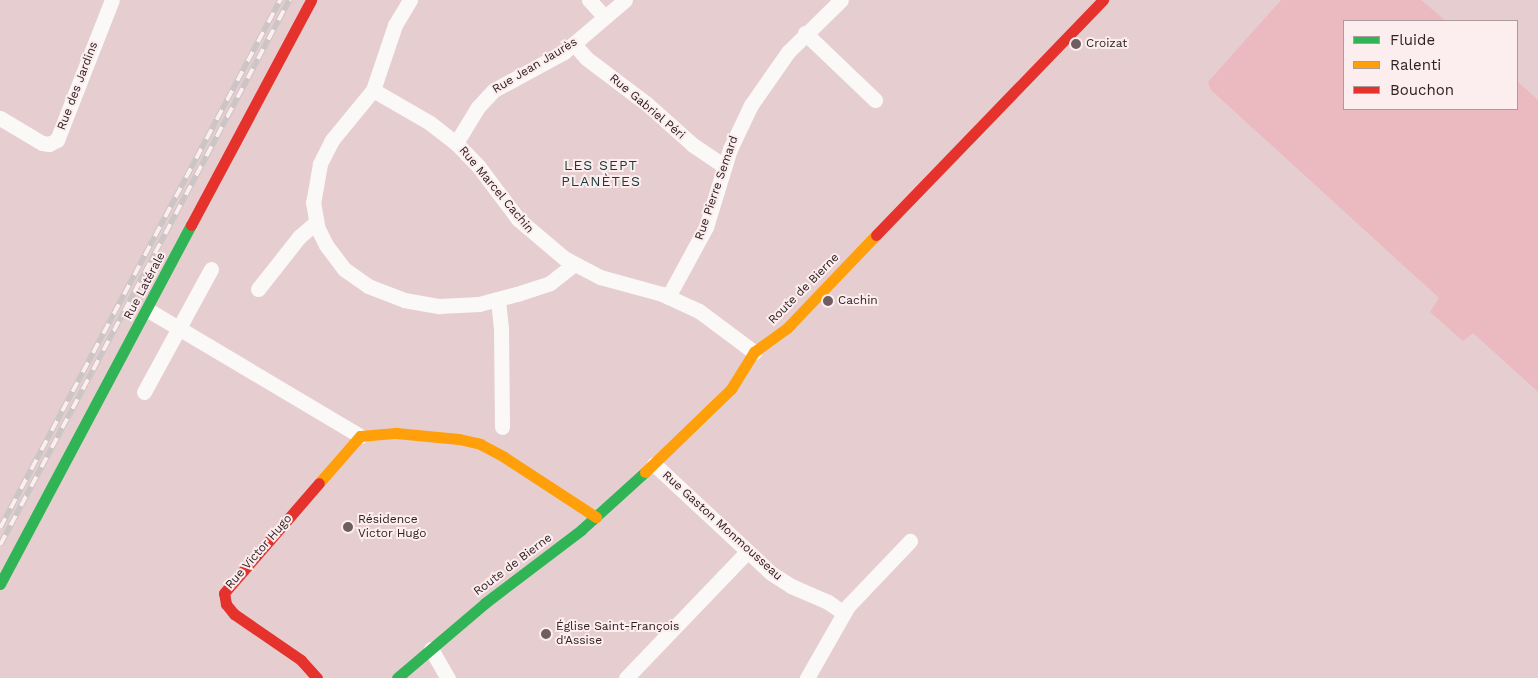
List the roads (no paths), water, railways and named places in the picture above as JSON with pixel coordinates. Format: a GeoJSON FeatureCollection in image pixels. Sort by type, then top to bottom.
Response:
{"type":"FeatureCollection","features":[{"type":"Feature","properties":{"kind":"street","name":"Rue des Jardins"},"geometry":{"type":"LineString","coordinates":[[0,118],[42,143],[49,144],[57,140],[112,0]]}},
{"type":"Feature","properties":{"kind":"street","name":"Rue Latérale"},"geometry":{"type":"LineString","coordinates":[[0,584],[148,310],[311,0]]}},
{"type":"Feature","properties":{"kind":"street"},"geometry":{"type":"LineString","coordinates":[[410,0],[393,31],[373,90],[336,134],[323,156],[313,194],[316,222],[326,245],[344,269],[376,291],[404,300],[439,306],[460,306],[498,300],[550,283],[574,264]]}},
{"type":"Feature","properties":{"kind":"street"},"geometry":{"type":"LineString","coordinates":[[589,0],[605,18]]}},
{"type":"Feature","properties":{"kind":"street","name":"Rue Jean Jaurès"},"geometry":{"type":"LineString","coordinates":[[456,143],[478,107],[494,90],[551,60],[574,44],[625,0]]}},
{"type":"Feature","properties":{"kind":"street","name":"Rue Pierre Semard"},"geometry":{"type":"LineString","coordinates":[[668,297],[706,227],[724,166],[737,132],[760,90],[779,63],[805,33],[841,0]]}},
{"type":"Feature","properties":{"kind":"street","name":"Route de Bierne"},"geometry":{"type":"LineString","coordinates":[[397,678],[498,592],[596,518],[654,464],[725,395],[740,376],[754,352],[787,328],[1103,0]]}},
{"type":"Feature","properties":{"kind":"street"},"geometry":{"type":"LineString","coordinates":[[805,33],[875,100]]}},
{"type":"Feature","properties":{"kind":"street","name":"Rue Gabriel Péri"},"geometry":{"type":"LineString","coordinates":[[574,44],[586,58],[647,104],[693,145],[724,166]]}},
{"type":"Feature","properties":{"kind":"street","name":"Rue Marcel Cachin"},"geometry":{"type":"LineString","coordinates":[[373,90],[425,120],[456,143],[483,172],[518,220],[548,247],[574,264],[600,277],[668,297],[706,315],[754,352]]}},
{"type":"Feature","properties":{"kind":"street"},"geometry":{"type":"LineString","coordinates":[[258,289],[303,232],[316,222]]}},
{"type":"Feature","properties":{"kind":"street"},"geometry":{"type":"LineString","coordinates":[[144,392],[211,269]]}},
{"type":"Feature","properties":{"kind":"street"},"geometry":{"type":"LineString","coordinates":[[498,300],[501,329],[502,427]]}},
{"type":"Feature","properties":{"kind":"street"},"geometry":{"type":"LineString","coordinates":[[148,310],[360,436],[396,433],[459,439],[480,444],[504,457],[596,518]]}},
{"type":"Feature","properties":{"kind":"street","name":"Rue Victor Hugo"},"geometry":{"type":"LineString","coordinates":[[318,678],[301,660],[234,614],[226,604],[224,592],[360,436]]}},
{"type":"Feature","properties":{"kind":"street","name":"Rue Gaston Monmousseau"},"geometry":{"type":"LineString","coordinates":[[654,464],[747,552],[784,582],[822,599],[844,613]]}},
{"type":"Feature","properties":{"kind":"street"},"geometry":{"type":"LineString","coordinates":[[807,678],[852,601],[910,541]]}},
{"type":"Feature","properties":{"kind":"street"},"geometry":{"type":"LineString","coordinates":[[627,678],[747,552]]}},
{"type":"Feature","properties":{"kind":"street"},"geometry":{"type":"LineString","coordinates":[[431,649],[448,678]]}},
{"type":"Feature","properties":{"kind":"railway"},"geometry":{"type":"LineString","coordinates":[[0,528],[280,0]]}},
{"type":"Feature","properties":{"kind":"railway"},"geometry":{"type":"LineString","coordinates":[[0,545],[289,0]]}},
{"type":"Feature","properties":{"kind":"place","name":"Croizat"},"geometry":{"type":"Point","coordinates":[1076,44]}},
{"type":"Feature","properties":{"kind":"place","name":"Cachin"},"geometry":{"type":"Point","coordinates":[828,301]}},
{"type":"Feature","properties":{"kind":"place","name":"Résidence Victor Hugo"},"geometry":{"type":"Point","coordinates":[348,527]}},
{"type":"Feature","properties":{"kind":"place","name":"Église Saint-François d'Assise"},"geometry":{"type":"Point","coordinates":[546,634]}},
{"type":"Feature","properties":{"kind":"district","name":"LES SEPT PLANÈTES"},"geometry":{"type":"Point","coordinates":[601,174]}}]}
